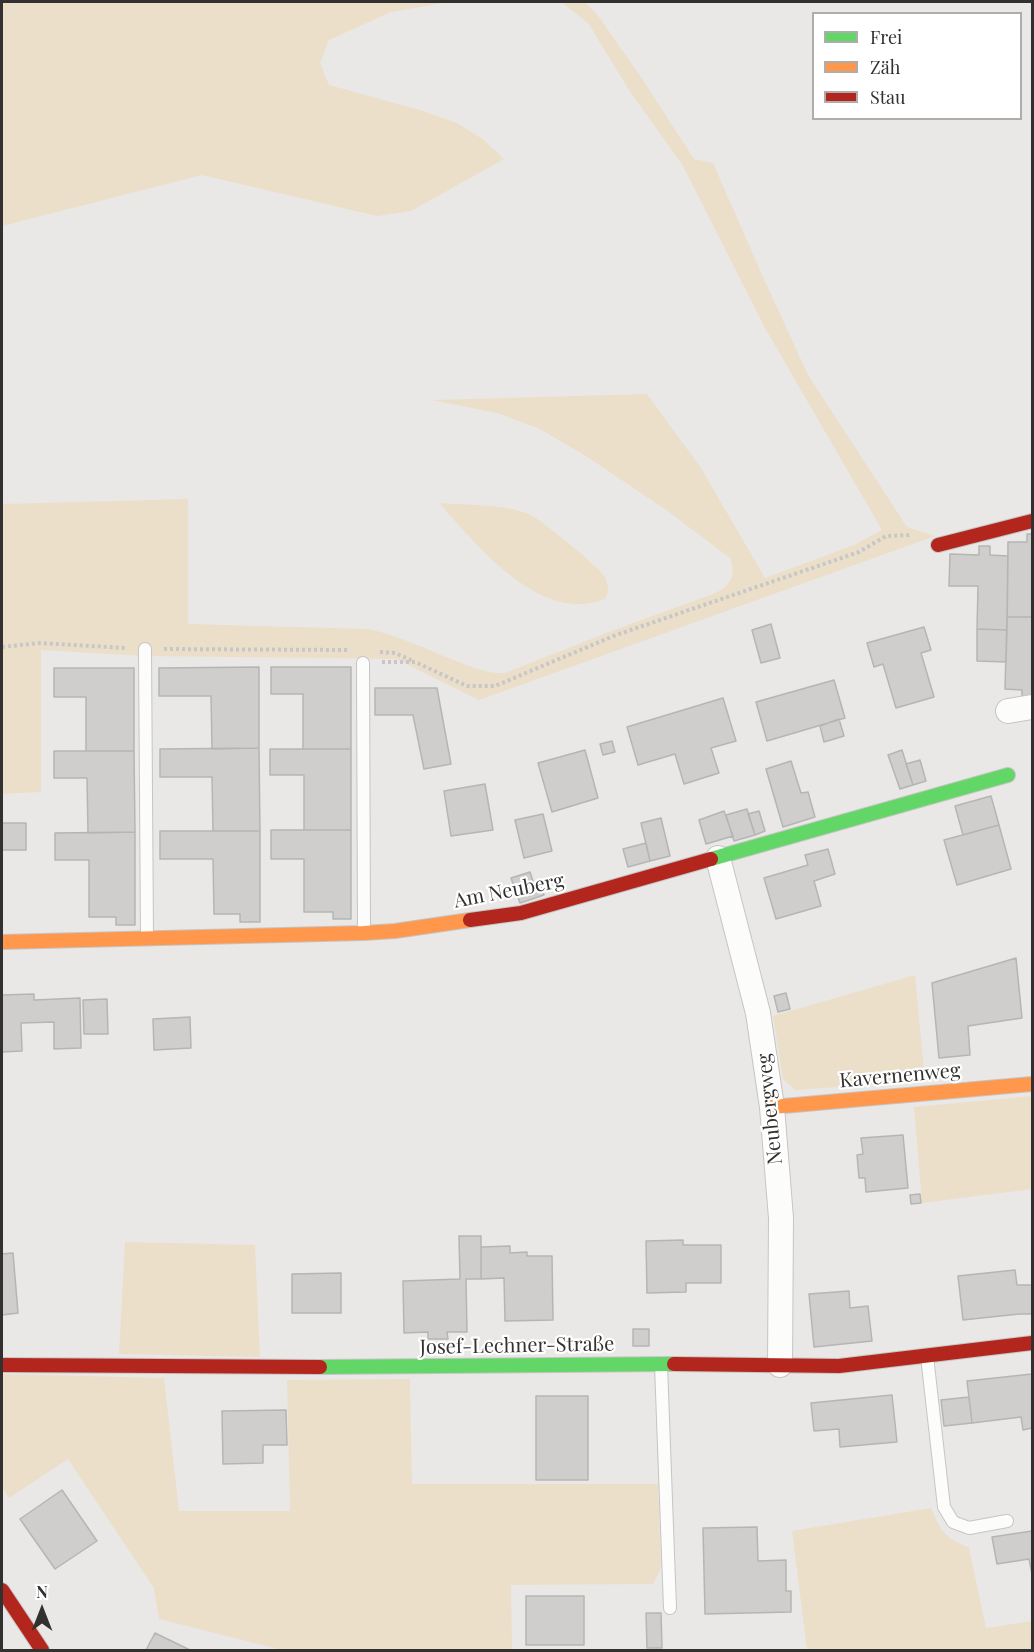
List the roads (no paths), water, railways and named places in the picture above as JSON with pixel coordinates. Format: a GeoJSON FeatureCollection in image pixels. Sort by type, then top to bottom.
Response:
{"type":"FeatureCollection","features":[{"type":"Feature","properties":{"kind":"street"},"geometry":{"type":"LineString","coordinates":[[938,545],[1032,521]]}},
{"type":"Feature","properties":{"kind":"street"},"geometry":{"type":"LineString","coordinates":[[1008,711],[1032,708]]}},
{"type":"Feature","properties":{"kind":"street","name":"Am Neuberg"},"geometry":{"type":"LineString","coordinates":[[2,942],[364,933],[395,931],[521,913],[1008,775]]}},
{"type":"Feature","properties":{"kind":"street","name":"Neubergweg"},"geometry":{"type":"LineString","coordinates":[[718,858],[758,1013],[772,1107],[781,1218],[780,1365]]}},
{"type":"Feature","properties":{"kind":"street","name":"Kavernenweg"},"geometry":{"type":"LineString","coordinates":[[772,1107],[1032,1084]]}},
{"type":"Feature","properties":{"kind":"street","name":"Josef-Lechner-Straße"},"geometry":{"type":"LineString","coordinates":[[2,1365],[839,1366],[1032,1343]]}},
{"type":"Feature","properties":{"kind":"street"},"geometry":{"type":"LineString","coordinates":[[2,1590],[42,1650]]}},
{"type":"Feature","properties":{"kind":"lane"},"geometry":{"type":"LineString","coordinates":[[144,649],[147,939]]}},
{"type":"Feature","properties":{"kind":"lane"},"geometry":{"type":"LineString","coordinates":[[363,663],[364,933]]}},
{"type":"Feature","properties":{"kind":"lane"},"geometry":{"type":"LineString","coordinates":[[927,1355],[945,1507],[953,1522],[969,1528],[1006,1521]]}},
{"type":"Feature","properties":{"kind":"lane"},"geometry":{"type":"LineString","coordinates":[[661,1364],[670,1608]]}}]}
